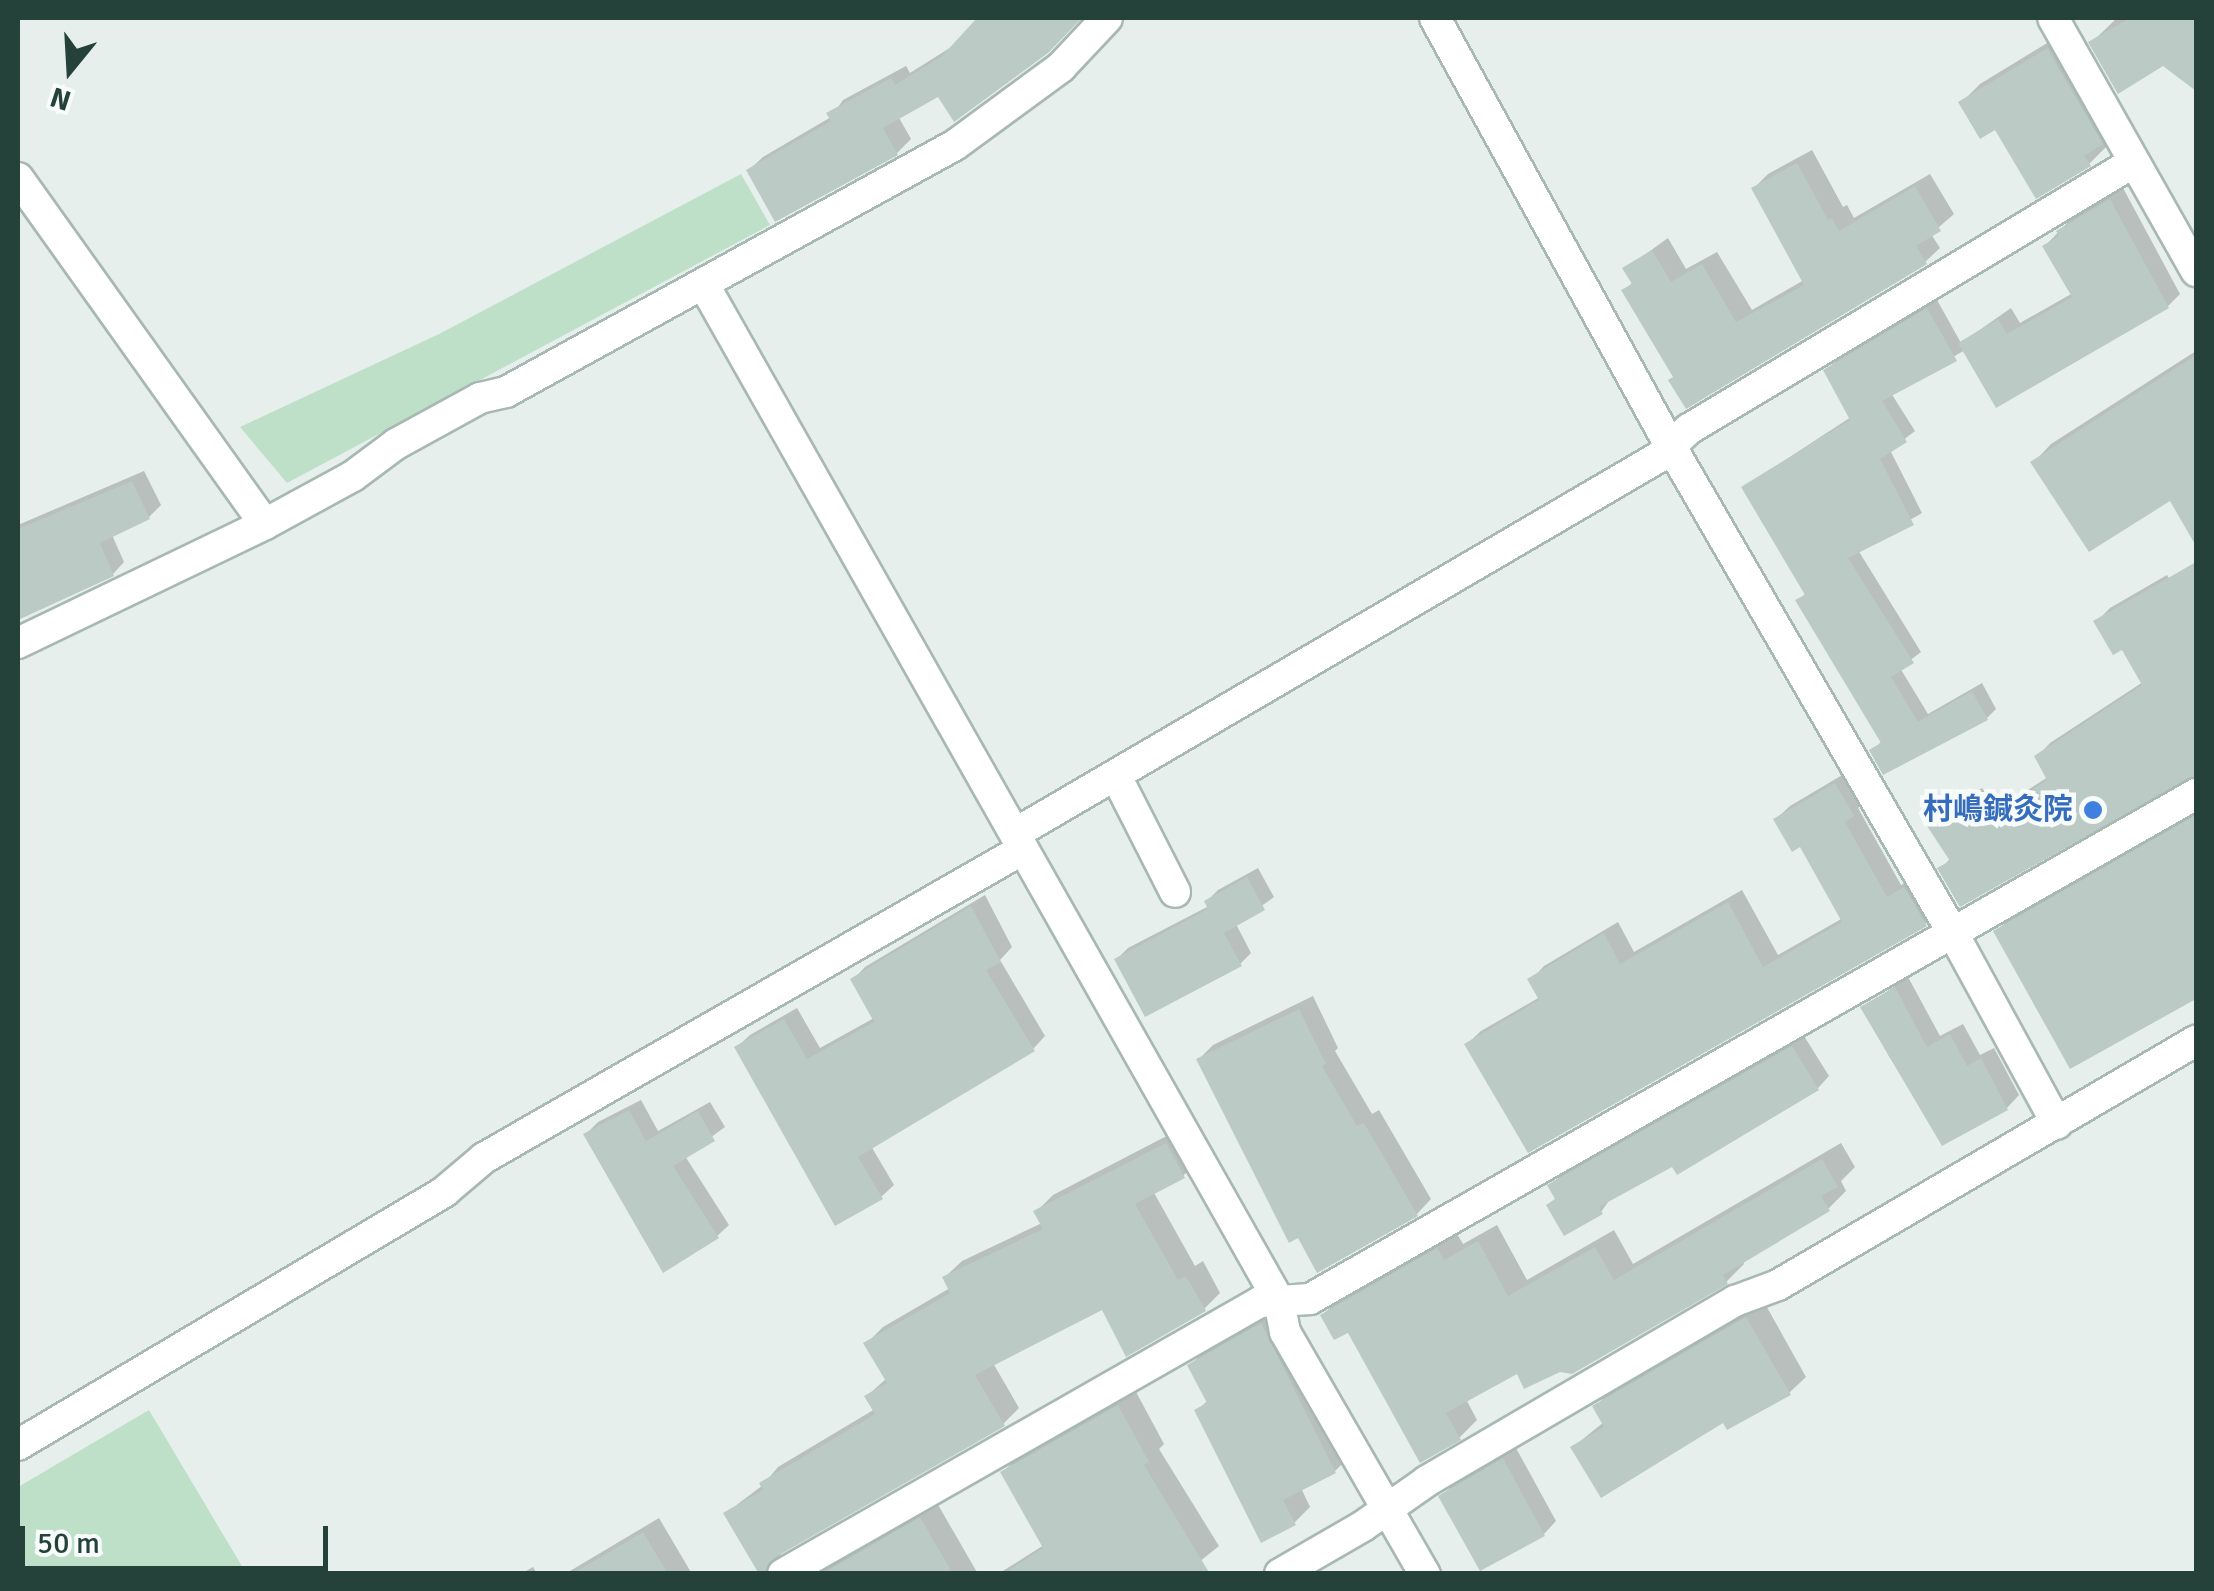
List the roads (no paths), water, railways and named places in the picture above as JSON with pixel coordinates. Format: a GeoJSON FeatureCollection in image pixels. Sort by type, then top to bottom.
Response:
{"type":"FeatureCollection","features":[{"type":"Feature","properties":{"kind":"street"},"geometry":{"type":"LineString","coordinates":[[18,643],[266,524],[480,398],[506,392],[956,144],[1061,67],[1107,18]]}},
{"type":"Feature","properties":{"kind":"street"},"geometry":{"type":"LineString","coordinates":[[1435,18],[1670,445],[1954,935],[2057,1124]]}},
{"type":"Feature","properties":{"kind":"street"},"geometry":{"type":"LineString","coordinates":[[2053,18],[2196,271]]}},
{"type":"Feature","properties":{"kind":"street"},"geometry":{"type":"LineString","coordinates":[[18,1445],[445,1191],[484,1158],[1019,841],[1116,776],[1659,457],[1670,445],[1892,304],[2134,162]]}},
{"type":"Feature","properties":{"kind":"street"},"geometry":{"type":"LineString","coordinates":[[18,178],[266,524]]}},
{"type":"Feature","properties":{"kind":"street"},"geometry":{"type":"LineString","coordinates":[[704,284],[1279,1301],[1285,1332],[1424,1574]]}},
{"type":"Feature","properties":{"kind":"street"},"geometry":{"type":"LineString","coordinates":[[1116,776],[1174,892]]}},
{"type":"Feature","properties":{"kind":"street"},"geometry":{"type":"LineString","coordinates":[[783,1574],[1260,1302],[1310,1299],[2196,794]]}},
{"type":"Feature","properties":{"kind":"street"},"geometry":{"type":"LineString","coordinates":[[1280,1574],[1362,1526],[1386,1505],[1735,1301],[1778,1284],[2196,1041]]}},
{"type":"Feature","properties":{"kind":"place","name":"村嶋鍼灸院"},"geometry":{"type":"Point","coordinates":[2093,810]}}]}
